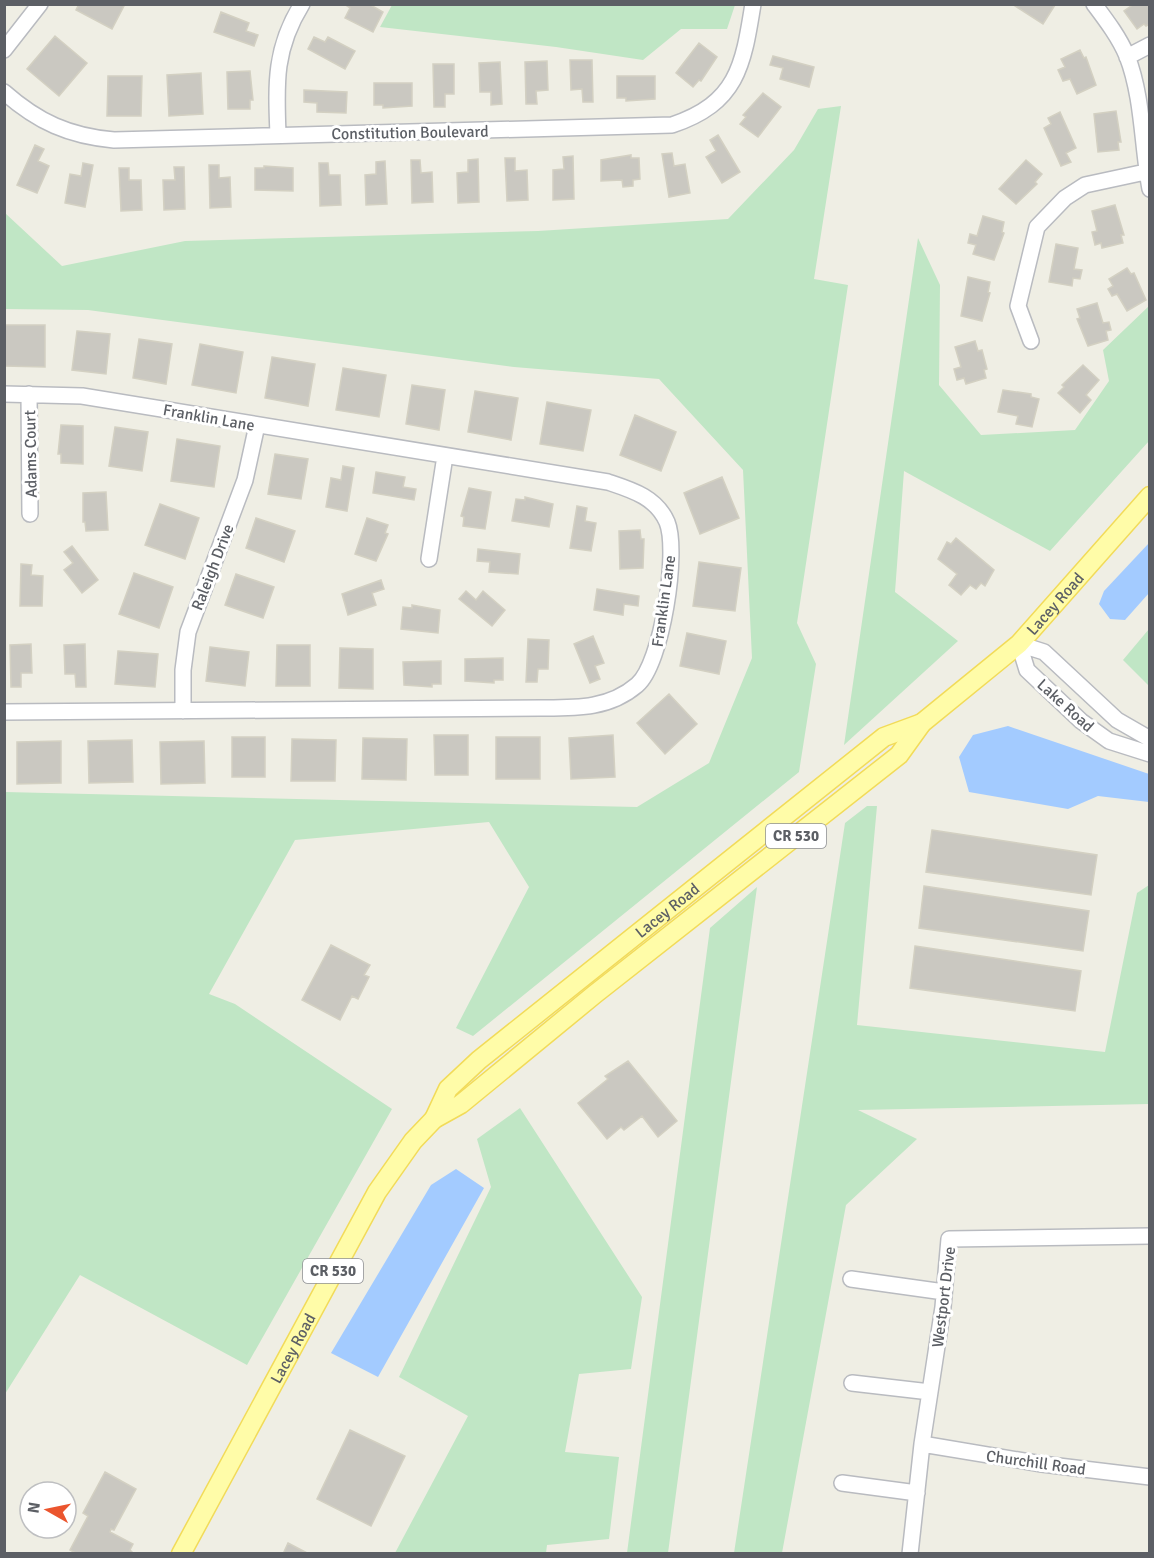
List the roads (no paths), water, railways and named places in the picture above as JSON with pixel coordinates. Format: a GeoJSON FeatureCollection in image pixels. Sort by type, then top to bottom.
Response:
{"type":"FeatureCollection","features":[{"type":"Feature","properties":{"kind":"main road","name":"Lacey Road"},"geometry":{"type":"LineString","coordinates":[[181,1554],[377,1192],[413,1141],[434,1119],[461,1104],[595,994],[899,755],[922,723],[1019,644],[1149,496]]}},
{"type":"Feature","properties":{"kind":"main road","name":"Lacey Road"},"geometry":{"type":"LineString","coordinates":[[434,1119],[448,1089],[471,1067],[884,737],[922,723]]}},
{"type":"Feature","properties":{"kind":"main road"},"geometry":{"type":"LineString","coordinates":[[649,926],[662,942]]}},
{"type":"Feature","properties":{"kind":"main road"},"geometry":{"type":"LineString","coordinates":[[582,980],[595,994]]}},
{"type":"Feature","properties":{"kind":"street"},"geometry":{"type":"LineString","coordinates":[[4,50],[40,4]]}},
{"type":"Feature","properties":{"kind":"street"},"geometry":{"type":"LineString","coordinates":[[278,135],[277,65],[285,36],[302,4]]}},
{"type":"Feature","properties":{"kind":"street","name":"Constitution Boulevard"},"geometry":{"type":"LineString","coordinates":[[4,92],[46,123],[90,138],[114,140],[672,125],[696,117],[714,106],[726,93],[742,59],[753,4]]}},
{"type":"Feature","properties":{"kind":"street"},"geometry":{"type":"LineString","coordinates":[[1094,4],[1127,57],[1135,84],[1149,189]]}},
{"type":"Feature","properties":{"kind":"street"},"geometry":{"type":"LineString","coordinates":[[1127,57],[1149,45]]}},
{"type":"Feature","properties":{"kind":"street"},"geometry":{"type":"LineString","coordinates":[[1031,341],[1018,306],[1037,227],[1065,198],[1085,185],[1148,171]]}},
{"type":"Feature","properties":{"kind":"street","name":"Franklin Lane"},"geometry":{"type":"LineString","coordinates":[[4,394],[82,396],[608,482],[636,491],[654,503],[666,522],[671,539],[670,568],[659,643],[650,668],[638,684],[609,702],[586,707],[4,712]]}},
{"type":"Feature","properties":{"kind":"street","name":"Adams Court"},"geometry":{"type":"LineString","coordinates":[[29,394],[30,514]]}},
{"type":"Feature","properties":{"kind":"street","name":"Raleigh Drive"},"geometry":{"type":"LineString","coordinates":[[183,711],[188,632],[245,480],[257,425]]}},
{"type":"Feature","properties":{"kind":"street"},"geometry":{"type":"LineString","coordinates":[[429,558],[445,456]]}},
{"type":"Feature","properties":{"kind":"street","name":"Lake Road"},"geometry":{"type":"LineString","coordinates":[[1019,644],[1044,652],[1084,692],[1117,720],[1149,739]]}},
{"type":"Feature","properties":{"kind":"street","name":"Lake Road"},"geometry":{"type":"LineString","coordinates":[[1019,644],[1027,670],[1081,721],[1109,741],[1149,754]]}},
{"type":"Feature","properties":{"kind":"street","name":"Westport Drive"},"geometry":{"type":"LineString","coordinates":[[910,1554],[949,1239],[1149,1236]]}},
{"type":"Feature","properties":{"kind":"street"},"geometry":{"type":"LineString","coordinates":[[851,1279],[944,1292]]}},
{"type":"Feature","properties":{"kind":"street"},"geometry":{"type":"LineString","coordinates":[[852,1383],[930,1392]]}},
{"type":"Feature","properties":{"kind":"street","name":"Churchill Road"},"geometry":{"type":"LineString","coordinates":[[922,1444],[1042,1464],[1149,1477]]}},
{"type":"Feature","properties":{"kind":"street"},"geometry":{"type":"LineString","coordinates":[[842,1483],[917,1493]]}},
{"type":"Feature","properties":{"kind":"water"},"geometry":{"type":"Polygon","coordinates":[[[1149,543],[1149,593],[1125,620],[1110,619],[1099,604],[1104,591],[1149,543]]]}},
{"type":"Feature","properties":{"kind":"water"},"geometry":{"type":"Polygon","coordinates":[[[1008,726],[1149,774],[1149,802],[1098,796],[1068,809],[969,792],[959,757],[973,735],[1008,726]]]}},
{"type":"Feature","properties":{"kind":"water"},"geometry":{"type":"Polygon","coordinates":[[[456,1169],[484,1188],[378,1377],[331,1353],[431,1185],[456,1169]]]}}]}
